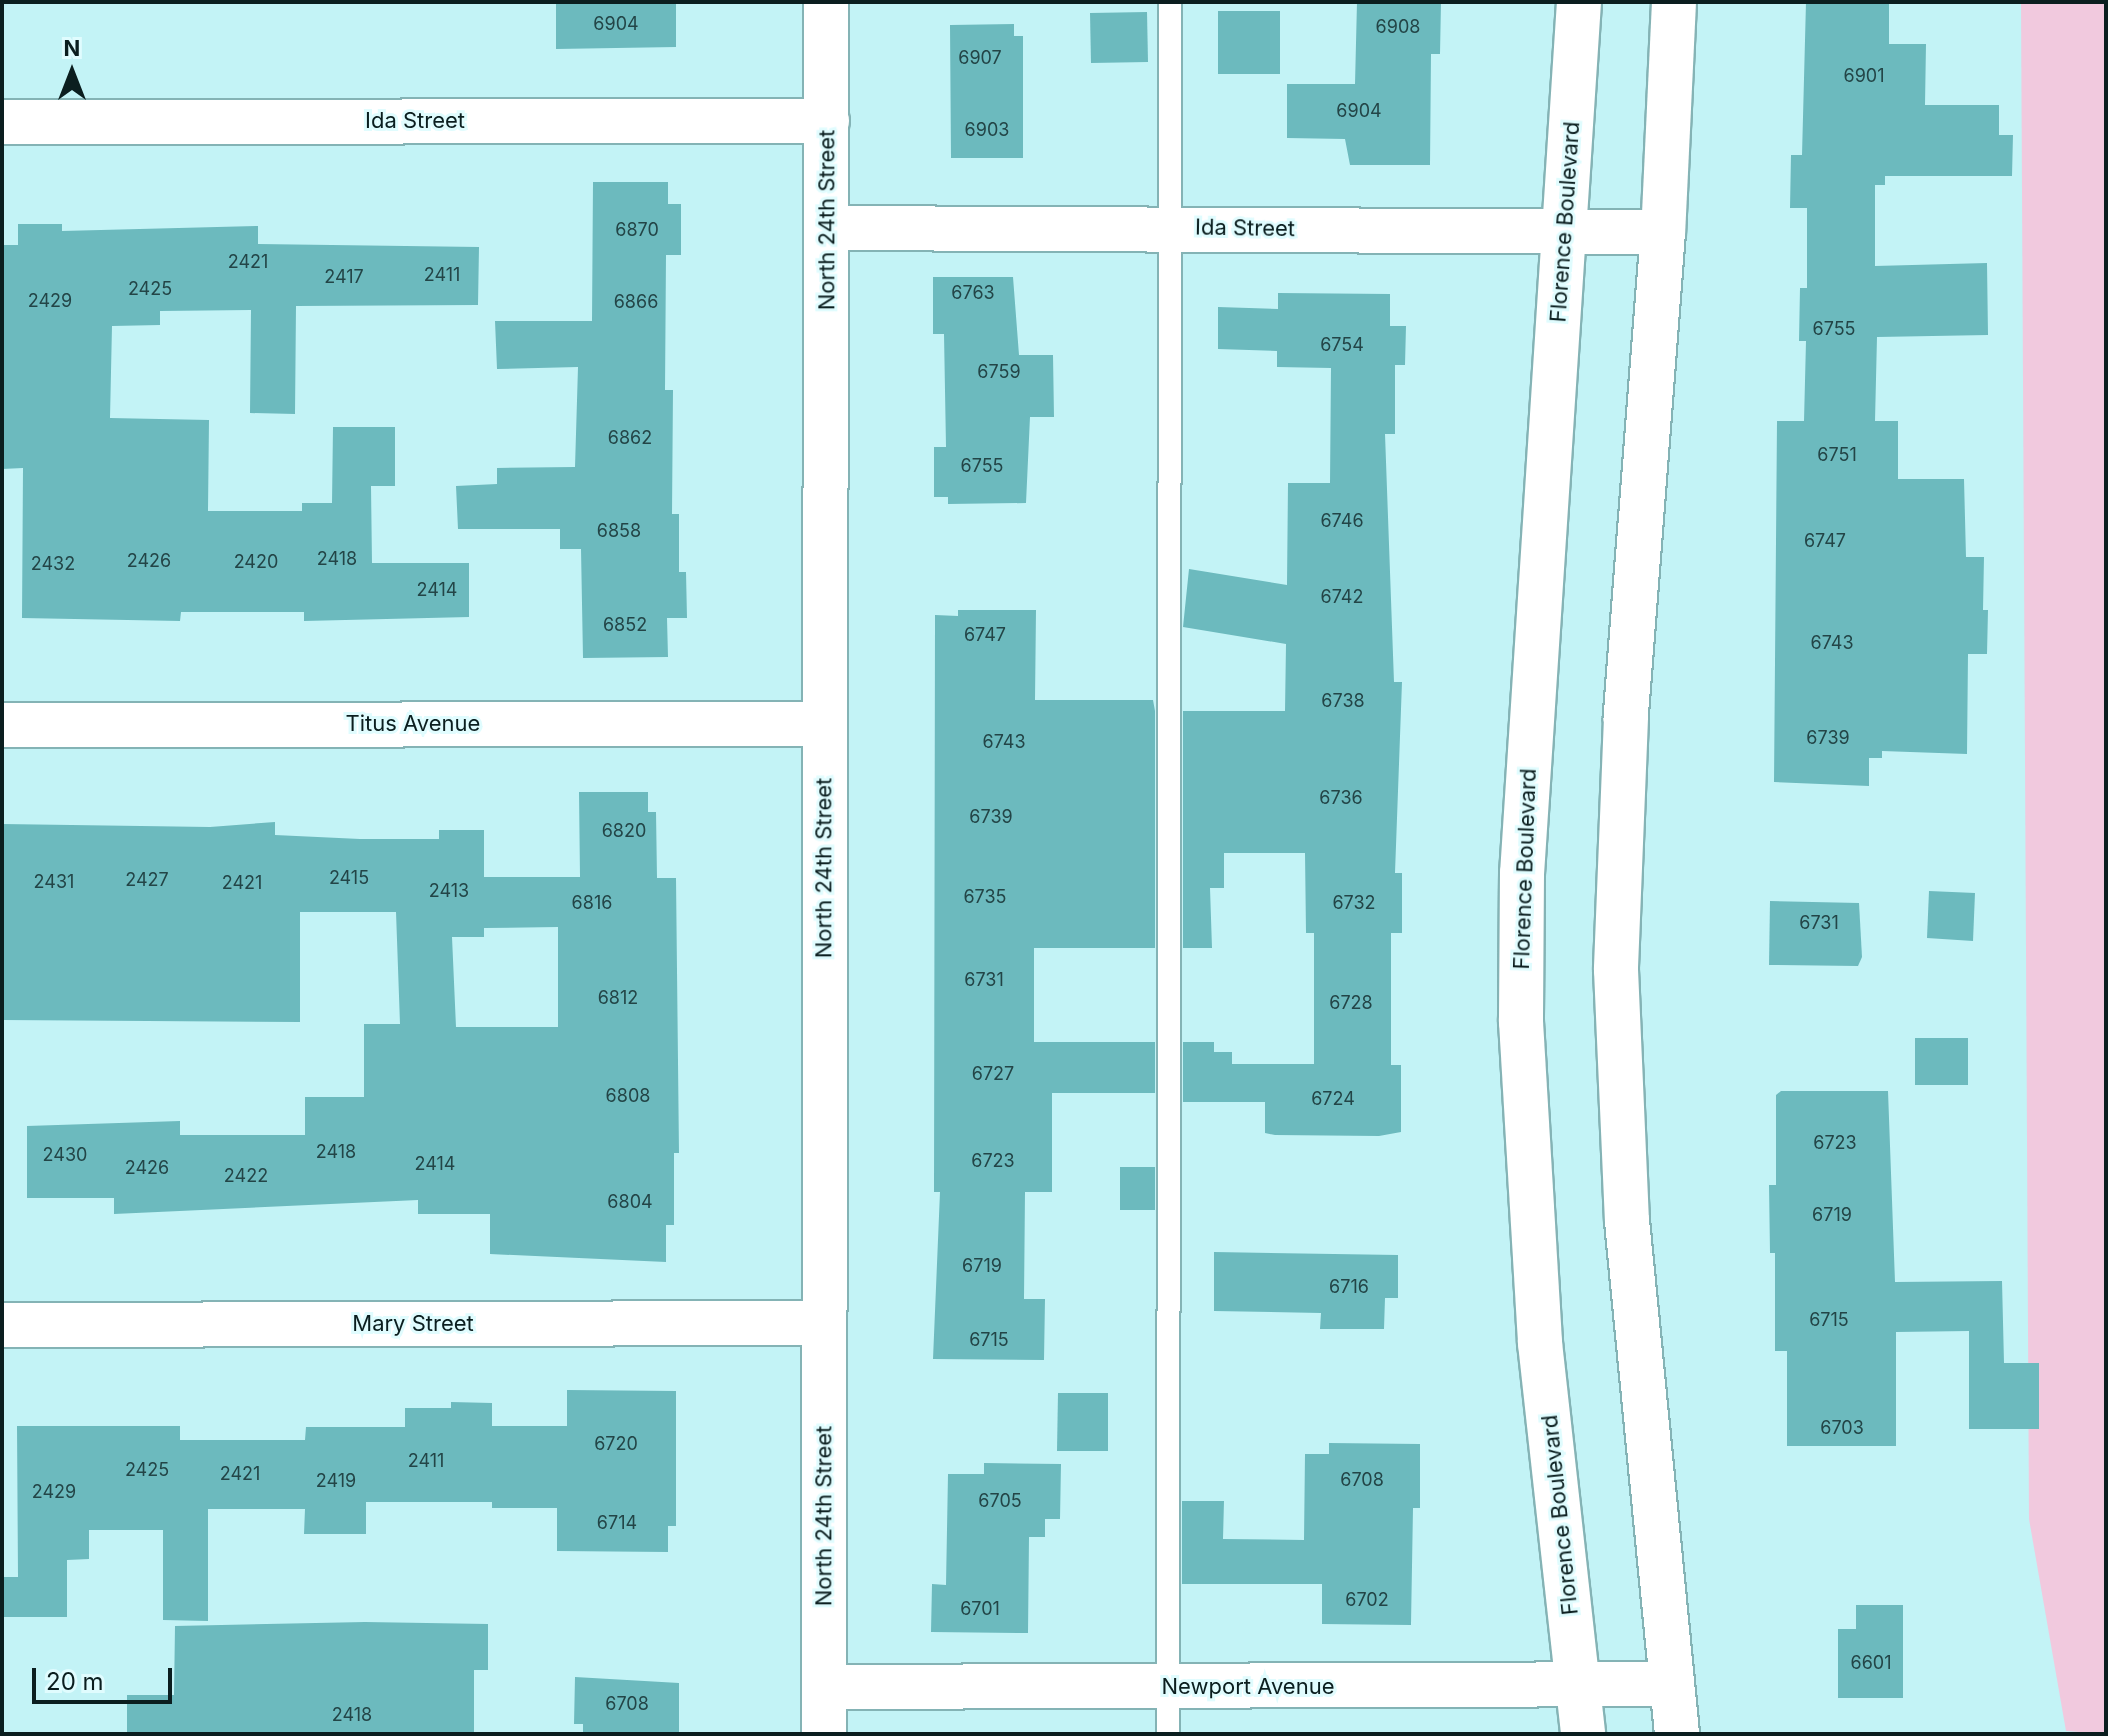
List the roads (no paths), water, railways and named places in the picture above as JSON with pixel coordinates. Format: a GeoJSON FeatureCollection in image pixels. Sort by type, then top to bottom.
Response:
{"type":"FeatureCollection","features":[{"type":"Feature","properties":{"kind":"street","name":"North 24th Street"},"geometry":{"type":"LineString","coordinates":[[824,1734],[826,2]]}},
{"type":"Feature","properties":{"kind":"street","name":"Florence Boulevard"},"geometry":{"type":"LineString","coordinates":[[1579,2],[1522,873],[1521,1022],[1540,1343],[1583,1734]]}},
{"type":"Feature","properties":{"kind":"street"},"geometry":{"type":"LineString","coordinates":[[1674,2],[1663,232],[1626,718],[1616,970],[1627,1221],[1677,1734]]}},
{"type":"Feature","properties":{"kind":"street","name":"Ida Street"},"geometry":{"type":"LineString","coordinates":[[2,122],[827,121]]}},
{"type":"Feature","properties":{"kind":"street","name":"Ida Street"},"geometry":{"type":"LineString","coordinates":[[827,228],[1171,227],[1663,232]]}},
{"type":"Feature","properties":{"kind":"street","name":"Titus Avenue"},"geometry":{"type":"LineString","coordinates":[[2,725],[824,724]]}},
{"type":"Feature","properties":{"kind":"street","name":"Mary Street"},"geometry":{"type":"LineString","coordinates":[[2,1325],[823,1323]]}},
{"type":"Feature","properties":{"kind":"street","name":"Newport Avenue"},"geometry":{"type":"LineString","coordinates":[[824,1687],[1671,1684]]}},
{"type":"Feature","properties":{"kind":"lane"},"geometry":{"type":"LineString","coordinates":[[1168,1734],[1170,2]]}}]}
